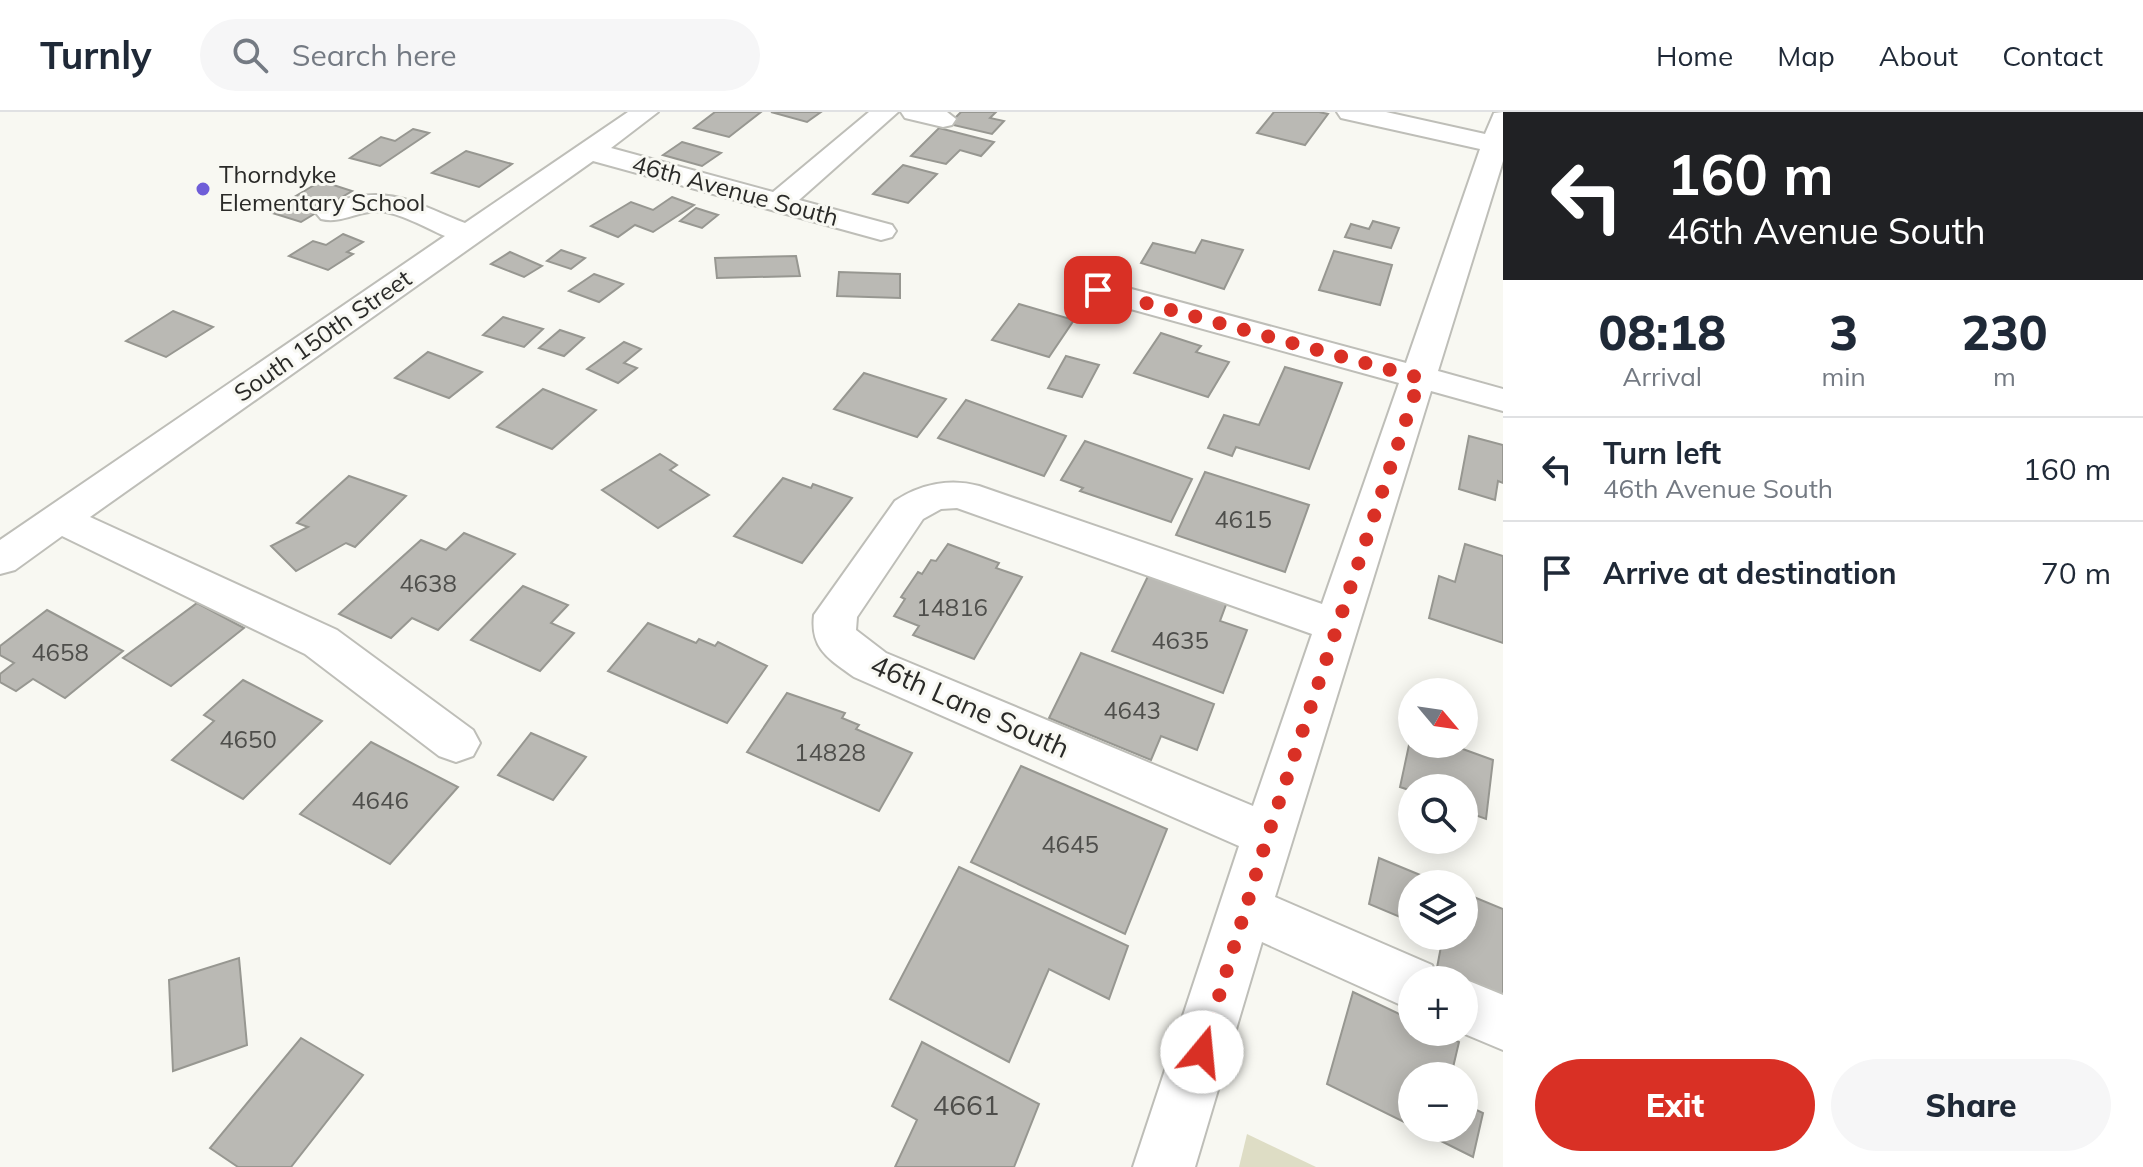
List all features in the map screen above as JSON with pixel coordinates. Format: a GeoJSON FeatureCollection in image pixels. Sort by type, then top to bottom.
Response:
{"type":"FeatureCollection","features":[{"type":"Feature","properties":{"kind":"street","name":"South 150th Street"},"geometry":{"type":"LineString","coordinates":[[0,560],[645,112]]}},
{"type":"Feature","properties":{"kind":"street"},"geometry":{"type":"LineString","coordinates":[[778,203],[885,112]]}},
{"type":"Feature","properties":{"kind":"street"},"geometry":{"type":"LineString","coordinates":[[914,112],[943,119]]}},
{"type":"Feature","properties":{"kind":"street"},"geometry":{"type":"LineString","coordinates":[[1164,1167],[1268,835],[1499,132],[1350,112]]}},
{"type":"Feature","properties":{"kind":"street","name":"46th Avenue South"},"geometry":{"type":"LineString","coordinates":[[589,151],[881,231]]}},
{"type":"Feature","properties":{"kind":"street"},"geometry":{"type":"LineString","coordinates":[[331,213],[363,203],[386,202],[469,235]]}},
{"type":"Feature","properties":{"kind":"street"},"geometry":{"type":"LineString","coordinates":[[1098,290],[1503,400]]}},
{"type":"Feature","properties":{"kind":"street","name":"46th Lane South"},"geometry":{"type":"LineString","coordinates":[[1268,835],[870,665],[834,634],[836,615],[909,510],[940,494],[965,495],[1337,626]]}},
{"type":"Feature","properties":{"kind":"street"},"geometry":{"type":"LineString","coordinates":[[60,519],[321,642],[456,743]]}},
{"type":"Feature","properties":{"kind":"street"},"geometry":{"type":"LineString","coordinates":[[1246,909],[1398,978]]}},
{"type":"Feature","properties":{"kind":"street"},"geometry":{"type":"LineString","coordinates":[[1478,1012],[1503,1023]]}},
{"type":"Feature","properties":{"kind":"green space"},"geometry":{"type":"Polygon","coordinates":[[[1247,1134],[1316,1167],[1239,1167],[1247,1134]]]}},
{"type":"Feature","properties":{"kind":"building"},"geometry":{"type":"Polygon","coordinates":[[[715,112],[761,112],[729,137],[694,128],[715,112]]]}},
{"type":"Feature","properties":{"kind":"building"},"geometry":{"type":"Polygon","coordinates":[[[771,112],[821,112],[807,122],[771,112]]]}},
{"type":"Feature","properties":{"kind":"building"},"geometry":{"type":"Polygon","coordinates":[[[961,112],[996,112],[990,118],[1004,121],[992,134],[949,124],[961,112]]]}},
{"type":"Feature","properties":{"kind":"building"},"geometry":{"type":"Polygon","coordinates":[[[1274,112],[1328,114],[1305,145],[1257,133],[1274,112]]]}},
{"type":"Feature","properties":{"kind":"building"},"geometry":{"type":"Polygon","coordinates":[[[939,128],[994,142],[981,156],[960,150],[946,164],[911,156],[939,128]]]}},
{"type":"Feature","properties":{"kind":"building"},"geometry":{"type":"Polygon","coordinates":[[[413,129],[429,133],[380,166],[350,158],[381,137],[395,141],[413,129]]]}},
{"type":"Feature","properties":{"kind":"building"},"geometry":{"type":"Polygon","coordinates":[[[682,142],[721,153],[702,166],[663,155],[682,142]]]}},
{"type":"Feature","properties":{"kind":"building"},"geometry":{"type":"Polygon","coordinates":[[[466,151],[512,164],[479,187],[432,173],[466,151]]]}},
{"type":"Feature","properties":{"kind":"building"},"geometry":{"type":"Polygon","coordinates":[[[903,165],[937,174],[908,203],[873,194],[903,165]]]}},
{"type":"Feature","properties":{"kind":"building"},"geometry":{"type":"Polygon","coordinates":[[[321,181],[352,191],[301,222],[269,212],[321,181]]]}},
{"type":"Feature","properties":{"kind":"building"},"geometry":{"type":"Polygon","coordinates":[[[672,197],[694,205],[653,232],[635,225],[618,237],[591,226],[631,202],[653,210],[672,197]]]}},
{"type":"Feature","properties":{"kind":"building"},"geometry":{"type":"Polygon","coordinates":[[[696,208],[718,215],[702,228],[680,221],[696,208]]]}},
{"type":"Feature","properties":{"kind":"building"},"geometry":{"type":"Polygon","coordinates":[[[1373,221],[1399,228],[1391,248],[1345,237],[1351,224],[1369,229],[1373,221]]]}},
{"type":"Feature","properties":{"kind":"building"},"geometry":{"type":"Polygon","coordinates":[[[343,234],[363,242],[347,252],[353,254],[328,270],[289,256],[313,241],[326,245],[343,234]]]}},
{"type":"Feature","properties":{"kind":"building"},"geometry":{"type":"Polygon","coordinates":[[[1202,240],[1243,250],[1224,289],[1141,263],[1153,243],[1195,253],[1202,240]]]}},
{"type":"Feature","properties":{"kind":"building"},"geometry":{"type":"Polygon","coordinates":[[[561,250],[585,258],[571,269],[547,261],[561,250]]]}},
{"type":"Feature","properties":{"kind":"building"},"geometry":{"type":"Polygon","coordinates":[[[1334,251],[1392,265],[1380,305],[1319,290],[1334,251]]]}},
{"type":"Feature","properties":{"kind":"building"},"geometry":{"type":"Polygon","coordinates":[[[510,252],[542,266],[524,277],[491,264],[510,252]]]}},
{"type":"Feature","properties":{"kind":"building"},"geometry":{"type":"Polygon","coordinates":[[[796,256],[800,276],[717,278],[715,258],[796,256]]]}},
{"type":"Feature","properties":{"kind":"building"},"geometry":{"type":"Polygon","coordinates":[[[839,272],[900,274],[900,298],[837,296],[839,272]]]}},
{"type":"Feature","properties":{"kind":"building"},"geometry":{"type":"Polygon","coordinates":[[[594,274],[623,284],[599,302],[569,291],[594,274]]]}},
{"type":"Feature","properties":{"kind":"building"},"geometry":{"type":"Polygon","coordinates":[[[1019,304],[1074,320],[1049,357],[992,340],[1019,304]]]}},
{"type":"Feature","properties":{"kind":"building"},"geometry":{"type":"Polygon","coordinates":[[[173,311],[213,327],[166,357],[126,341],[173,311]]]}},
{"type":"Feature","properties":{"kind":"building"},"geometry":{"type":"Polygon","coordinates":[[[503,317],[543,329],[524,347],[483,335],[503,317]]]}},
{"type":"Feature","properties":{"kind":"building"},"geometry":{"type":"Polygon","coordinates":[[[560,330],[584,338],[564,356],[539,348],[560,330]]]}},
{"type":"Feature","properties":{"kind":"building"},"geometry":{"type":"Polygon","coordinates":[[[1161,333],[1201,346],[1196,352],[1229,362],[1208,397],[1134,373],[1161,333]]]}},
{"type":"Feature","properties":{"kind":"building"},"geometry":{"type":"Polygon","coordinates":[[[624,342],[641,349],[624,363],[637,368],[618,383],[587,369],[624,342]]]}},
{"type":"Feature","properties":{"kind":"building"},"geometry":{"type":"Polygon","coordinates":[[[428,352],[482,372],[449,398],[395,378],[428,352]]]}},
{"type":"Feature","properties":{"kind":"building"},"geometry":{"type":"Polygon","coordinates":[[[1066,356],[1099,365],[1082,397],[1048,388],[1066,356]]]}},
{"type":"Feature","properties":{"kind":"building"},"geometry":{"type":"Polygon","coordinates":[[[1285,367],[1342,383],[1309,469],[1236,447],[1232,456],[1208,448],[1224,415],[1259,425],[1285,367]]]}},
{"type":"Feature","properties":{"kind":"building"},"geometry":{"type":"Polygon","coordinates":[[[864,373],[946,399],[917,437],[834,409],[864,373]]]}},
{"type":"Feature","properties":{"kind":"building"},"geometry":{"type":"Polygon","coordinates":[[[543,389],[596,410],[552,449],[497,427],[543,389]]]}},
{"type":"Feature","properties":{"kind":"building"},"geometry":{"type":"Polygon","coordinates":[[[966,400],[1066,436],[1044,476],[938,438],[966,400]]]}},
{"type":"Feature","properties":{"kind":"building"},"geometry":{"type":"Polygon","coordinates":[[[1469,436],[1503,445],[1503,483],[1498,481],[1495,500],[1459,489],[1469,436]]]}},
{"type":"Feature","properties":{"kind":"building"},"geometry":{"type":"Polygon","coordinates":[[[1085,441],[1192,479],[1171,522],[1080,491],[1083,488],[1061,480],[1085,441]]]}},
{"type":"Feature","properties":{"kind":"building"},"geometry":{"type":"Polygon","coordinates":[[[660,454],[677,465],[670,470],[709,495],[658,528],[602,490],[660,454]]]}},
{"type":"Feature","properties":{"kind":"building"},"geometry":{"type":"Polygon","coordinates":[[[1205,472],[1309,505],[1285,572],[1176,535],[1205,472]]]}},
{"type":"Feature","properties":{"kind":"building"},"geometry":{"type":"Polygon","coordinates":[[[349,476],[406,496],[355,547],[346,543],[296,571],[271,546],[308,527],[297,523],[349,476]]]}},
{"type":"Feature","properties":{"kind":"building"},"geometry":{"type":"Polygon","coordinates":[[[783,478],[811,488],[813,484],[852,498],[802,563],[734,536],[783,478]]]}},
{"type":"Feature","properties":{"kind":"building"},"geometry":{"type":"Polygon","coordinates":[[[464,533],[515,554],[438,630],[412,618],[391,638],[339,614],[421,540],[446,550],[464,533]]]}},
{"type":"Feature","properties":{"kind":"building"},"geometry":{"type":"Polygon","coordinates":[[[948,544],[999,563],[996,568],[1022,577],[974,659],[913,635],[919,626],[894,616],[905,599],[901,597],[918,572],[922,574],[931,560],[936,561],[948,544]]]}},
{"type":"Feature","properties":{"kind":"building"},"geometry":{"type":"Polygon","coordinates":[[[1465,544],[1503,556],[1503,643],[1429,618],[1439,576],[1455,582],[1465,544]]]}},
{"type":"Feature","properties":{"kind":"building"},"geometry":{"type":"Polygon","coordinates":[[[1149,574],[1227,602],[1220,621],[1247,630],[1223,693],[1112,651],[1149,574]]]}},
{"type":"Feature","properties":{"kind":"building"},"geometry":{"type":"Polygon","coordinates":[[[523,586],[568,605],[551,623],[574,633],[540,671],[471,640],[523,586]]]}},
{"type":"Feature","properties":{"kind":"building"},"geometry":{"type":"Polygon","coordinates":[[[197,603],[244,628],[171,686],[123,658],[197,603]]]}},
{"type":"Feature","properties":{"kind":"building"},"geometry":{"type":"Polygon","coordinates":[[[47,610],[123,651],[65,698],[33,679],[16,691],[0,682],[0,674],[14,663],[0,655],[0,646],[47,610]]]}},
{"type":"Feature","properties":{"kind":"building"},"geometry":{"type":"Polygon","coordinates":[[[648,623],[696,643],[699,639],[715,646],[718,642],[767,666],[727,723],[608,671],[648,623]]]}},
{"type":"Feature","properties":{"kind":"building"},"geometry":{"type":"Polygon","coordinates":[[[1081,653],[1214,704],[1197,750],[1161,736],[1151,760],[1049,718],[1081,653]]]}},
{"type":"Feature","properties":{"kind":"building"},"geometry":{"type":"Polygon","coordinates":[[[243,680],[322,721],[243,799],[172,760],[214,721],[204,715],[243,680]]]}},
{"type":"Feature","properties":{"kind":"building"},"geometry":{"type":"Polygon","coordinates":[[[787,693],[845,713],[842,718],[859,725],[856,729],[912,753],[879,811],[747,752],[787,693]]]}},
{"type":"Feature","properties":{"kind":"building"},"geometry":{"type":"Polygon","coordinates":[[[531,733],[586,757],[553,800],[498,775],[531,733]]]}},
{"type":"Feature","properties":{"kind":"building"},"geometry":{"type":"Polygon","coordinates":[[[371,742],[458,787],[390,864],[300,814],[371,742]]]}},
{"type":"Feature","properties":{"kind":"building"},"geometry":{"type":"Polygon","coordinates":[[[1478,755],[1493,760],[1486,819],[1478,816],[1478,774],[1403,774],[1406,758],[1478,758],[1478,755]]]}},
{"type":"Feature","properties":{"kind":"building"},"geometry":{"type":"Polygon","coordinates":[[[1021,766],[1167,829],[1125,934],[971,862],[1021,766]]]}},
{"type":"Feature","properties":{"kind":"building"},"geometry":{"type":"Polygon","coordinates":[[[1379,858],[1408,870],[1398,870],[1398,916],[1369,904],[1379,858]]]}},
{"type":"Feature","properties":{"kind":"building"},"geometry":{"type":"Polygon","coordinates":[[[959,867],[1128,946],[1109,999],[1049,969],[1009,1062],[890,999],[959,867]]]}},
{"type":"Feature","properties":{"kind":"building"},"geometry":{"type":"Polygon","coordinates":[[[1478,899],[1503,909],[1503,1002],[1478,991],[1478,966],[1437,966],[1440,950],[1478,950],[1478,899]]]}},
{"type":"Feature","properties":{"kind":"building"},"geometry":{"type":"Polygon","coordinates":[[[239,958],[247,1045],[173,1071],[169,980],[239,958]]]}},
{"type":"Feature","properties":{"kind":"building"},"geometry":{"type":"Polygon","coordinates":[[[1353,992],[1398,1013],[1398,1046],[1458,1046],[1454,1062],[1398,1062],[1398,1119],[1327,1084],[1353,992]]]}},
{"type":"Feature","properties":{"kind":"building"},"geometry":{"type":"Polygon","coordinates":[[[301,1038],[363,1075],[291,1167],[238,1167],[210,1148],[301,1038]]]}},
{"type":"Feature","properties":{"kind":"building"},"geometry":{"type":"Polygon","coordinates":[[[922,1042],[1039,1104],[1014,1167],[895,1167],[917,1120],[892,1106],[922,1042]]]}},
{"type":"Feature","properties":{"kind":"building"},"geometry":{"type":"Polygon","coordinates":[[[1478,1111],[1483,1113],[1478,1135],[1478,1111]]]}},
{"type":"Feature","properties":{"kind":"building"},"geometry":{"type":"Polygon","coordinates":[[[1443,1142],[1476,1142],[1473,1157],[1443,1142]]]}},
{"type":"Feature","properties":{"kind":"place","name":"Thorndyke Elementary School"},"geometry":{"type":"Point","coordinates":[203,189]}},
{"type":"Feature","properties":{"kind":"route"},"geometry":{"type":"LineString","coordinates":[[1098,290],[1420,378],[1268,835],[1202,1052]]}}]}
